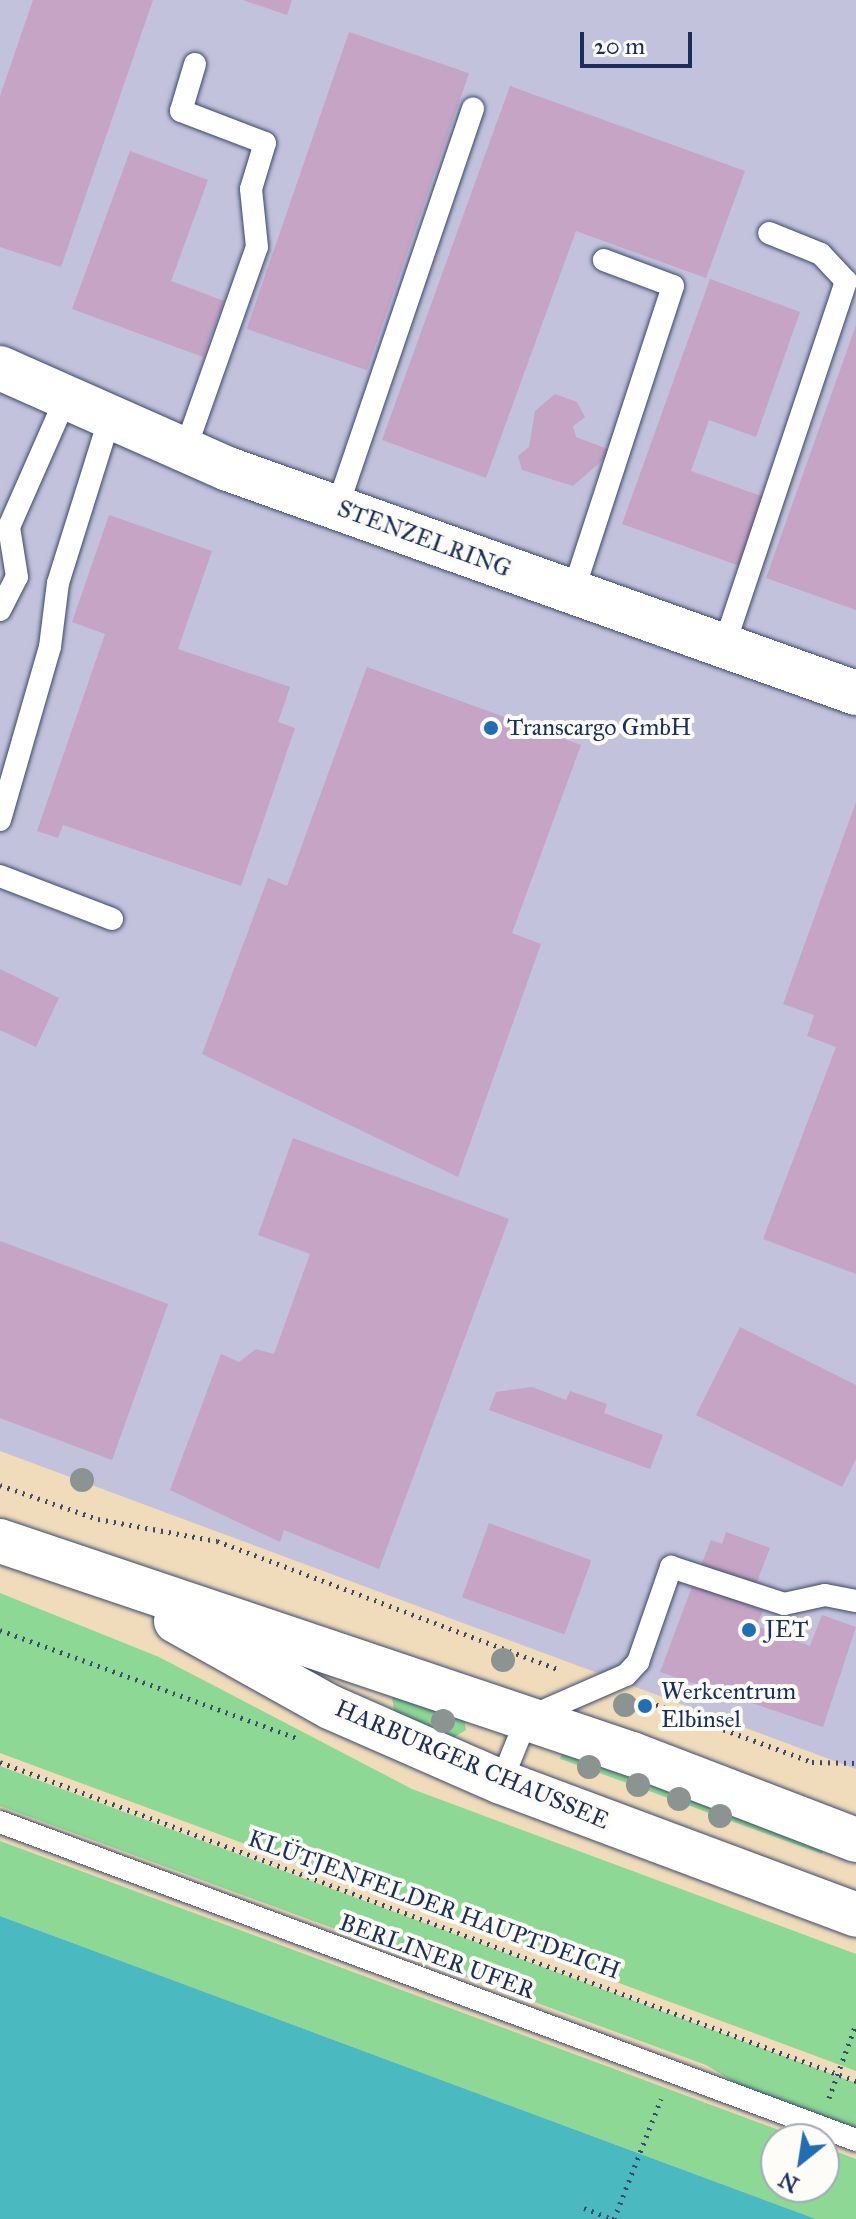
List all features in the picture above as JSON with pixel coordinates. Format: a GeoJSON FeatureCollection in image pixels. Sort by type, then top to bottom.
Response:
{"type":"FeatureCollection","features":[{"type":"Feature","properties":{"kind":"main road","name":"STENZELRING"},"geometry":{"type":"LineString","coordinates":[[0,368],[185,450],[337,508],[856,693]]}},
{"type":"Feature","properties":{"kind":"main road","name":"HARBURGER CHAUSSEE"},"geometry":{"type":"LineString","coordinates":[[0,1541],[104,1581],[527,1718],[856,1840]]}},
{"type":"Feature","properties":{"kind":"main road","name":"HARBURGER CHAUSSEE"},"geometry":{"type":"LineString","coordinates":[[104,1581],[330,1707],[501,1782],[856,1915]]}},
{"type":"Feature","properties":{"kind":"lane"},"geometry":{"type":"LineString","coordinates":[[185,450],[257,247],[251,189],[265,143],[181,111],[195,64]]}},
{"type":"Feature","properties":{"kind":"lane"},"geometry":{"type":"LineString","coordinates":[[337,508],[473,108]]}},
{"type":"Feature","properties":{"kind":"lane"},"geometry":{"type":"LineString","coordinates":[[724,646],[846,281],[821,254],[769,233]]}},
{"type":"Feature","properties":{"kind":"lane"},"geometry":{"type":"LineString","coordinates":[[573,592],[673,286],[604,260]]}},
{"type":"Feature","properties":{"kind":"lane"},"geometry":{"type":"LineString","coordinates":[[0,610],[17,577],[9,527],[66,398]]}},
{"type":"Feature","properties":{"kind":"lane"},"geometry":{"type":"LineString","coordinates":[[0,820],[50,647],[58,583],[110,417]]}},
{"type":"Feature","properties":{"kind":"lane"},"geometry":{"type":"LineString","coordinates":[[0,876],[112,919]]}},
{"type":"Feature","properties":{"kind":"lane"},"geometry":{"type":"LineString","coordinates":[[501,1782],[527,1718],[604,1686],[638,1662],[671,1567],[784,1604],[825,1595],[856,1601]]}},
{"type":"Feature","properties":{"kind":"lane","name":"BERLINER UFER"},"geometry":{"type":"LineString","coordinates":[[0,1822],[856,2140]]}},
{"type":"Feature","properties":{"kind":"path"},"geometry":{"type":"LineString","coordinates":[[0,1485],[98,1519],[217,1541],[812,1762],[856,1763]]}},
{"type":"Feature","properties":{"kind":"path","name":"KLÜTJENFELDER HAUPTDEICH"},"geometry":{"type":"LineString","coordinates":[[0,1762],[856,2081]]}},
{"type":"Feature","properties":{"kind":"path"},"geometry":{"type":"LineString","coordinates":[[837,2074],[856,2024]]}},
{"type":"Feature","properties":{"kind":"path"},"geometry":{"type":"LineString","coordinates":[[584,2208],[613,2219],[672,2072]]}},
{"type":"Feature","properties":{"kind":"shaded area"},"geometry":{"type":"Polygon","coordinates":[[[0,0],[856,0],[856,1769],[0,1451],[0,0]]]}},
{"type":"Feature","properties":{"kind":"green space"},"geometry":{"type":"Polygon","coordinates":[[[0,1593],[159,1657],[412,1789],[856,1954],[856,2071],[0,1753],[0,1593]]]}},
{"type":"Feature","properties":{"kind":"green space"},"geometry":{"type":"Polygon","coordinates":[[[392,1696],[464,1717],[466,1730],[453,1738],[394,1711],[392,1696]]]}},
{"type":"Feature","properties":{"kind":"green space"},"geometry":{"type":"Polygon","coordinates":[[[562,1753],[824,1848],[822,1854],[560,1759],[562,1753]]]}},
{"type":"Feature","properties":{"kind":"green space"},"geometry":{"type":"Polygon","coordinates":[[[0,1766],[856,2083],[856,2132],[840,2126],[840,2123],[831,2123],[757,2096],[706,2065],[0,1806],[0,1766]]]}},
{"type":"Feature","properties":{"kind":"green space"},"geometry":{"type":"Polygon","coordinates":[[[0,1841],[760,2123],[760,2198],[0,1916],[0,1841]]]}},
{"type":"Feature","properties":{"kind":"green space"},"geometry":{"type":"Polygon","coordinates":[[[840,2153],[856,2159],[856,2219],[816,2219],[773,2203],[840,2203],[840,2153]]]}},
{"type":"Feature","properties":{"kind":"water"},"geometry":{"type":"Polygon","coordinates":[[[0,1916],[760,2198],[760,2203],[773,2203],[816,2219],[0,2219],[0,1916]]]}},
{"type":"Feature","properties":{"kind":"building"},"geometry":{"type":"Polygon","coordinates":[[[33,0],[153,0],[61,267],[0,247],[0,96],[33,0]]]}},
{"type":"Feature","properties":{"kind":"building"},"geometry":{"type":"Polygon","coordinates":[[[243,0],[292,0],[287,15],[243,0]]]}},
{"type":"Feature","properties":{"kind":"building"},"geometry":{"type":"Polygon","coordinates":[[[349,32],[469,73],[367,370],[247,329],[349,32]]]}},
{"type":"Feature","properties":{"kind":"building"},"geometry":{"type":"Polygon","coordinates":[[[510,86],[745,171],[706,278],[576,231],[486,478],[382,440],[510,86]]]}},
{"type":"Feature","properties":{"kind":"building"},"geometry":{"type":"Polygon","coordinates":[[[130,151],[208,180],[171,281],[224,301],[203,357],[72,309],[130,151]]]}},
{"type":"Feature","properties":{"kind":"building"},"geometry":{"type":"Polygon","coordinates":[[[710,279],[800,312],[756,437],[709,420],[691,471],[764,497],[740,566],[622,524],[710,279]]]}},
{"type":"Feature","properties":{"kind":"building"},"geometry":{"type":"Polygon","coordinates":[[[856,325],[856,610],[766,578],[856,325]]]}},
{"type":"Feature","properties":{"kind":"building"},"geometry":{"type":"Polygon","coordinates":[[[555,394],[577,402],[585,417],[573,426],[576,437],[613,451],[573,486],[522,470],[518,456],[529,447],[535,411],[555,394]]]}},
{"type":"Feature","properties":{"kind":"building"},"geometry":{"type":"Polygon","coordinates":[[[109,515],[212,551],[178,649],[290,687],[278,722],[295,728],[241,886],[63,825],[58,838],[37,831],[105,634],[72,622],[109,515]]]}},
{"type":"Feature","properties":{"kind":"building"},"geometry":{"type":"Polygon","coordinates":[[[367,667],[581,745],[512,933],[541,944],[458,1177],[202,1054],[268,878],[287,886],[367,667]]]}},
{"type":"Feature","properties":{"kind":"building"},"geometry":{"type":"Polygon","coordinates":[[[856,802],[856,1274],[763,1239],[836,1047],[807,1036],[814,1015],[783,1004],[856,802]]]}},
{"type":"Feature","properties":{"kind":"building"},"geometry":{"type":"Polygon","coordinates":[[[0,969],[59,998],[36,1047],[0,1030],[0,969]]]}},
{"type":"Feature","properties":{"kind":"building"},"geometry":{"type":"Polygon","coordinates":[[[293,1138],[509,1219],[379,1569],[284,1530],[280,1542],[170,1490],[221,1354],[239,1362],[256,1349],[274,1354],[310,1254],[258,1235],[293,1138]]]}},
{"type":"Feature","properties":{"kind":"building"},"geometry":{"type":"Polygon","coordinates":[[[0,1241],[168,1304],[112,1460],[0,1418],[0,1241]]]}},
{"type":"Feature","properties":{"kind":"building"},"geometry":{"type":"Polygon","coordinates":[[[740,1327],[856,1385],[856,1459],[842,1487],[696,1415],[740,1327]]]}},
{"type":"Feature","properties":{"kind":"building"},"geometry":{"type":"Polygon","coordinates":[[[532,1387],[566,1400],[570,1391],[607,1404],[604,1413],[663,1435],[650,1469],[489,1410],[496,1392],[532,1387]]]}},
{"type":"Feature","properties":{"kind":"building"},"geometry":{"type":"Polygon","coordinates":[[[489,1523],[591,1560],[564,1635],[462,1597],[489,1523]]]}},
{"type":"Feature","properties":{"kind":"building"},"geometry":{"type":"Polygon","coordinates":[[[726,1532],[770,1548],[754,1589],[700,1568],[711,1540],[722,1544],[726,1532]]]}},
{"type":"Feature","properties":{"kind":"building"},"geometry":{"type":"Polygon","coordinates":[[[693,1584],[763,1610],[757,1626],[810,1646],[822,1615],[856,1627],[823,1727],[660,1672],[693,1584]]]}},
{"type":"Feature","properties":{"kind":"place","name":"Transcargo GmbH"},"geometry":{"type":"Point","coordinates":[491,728]}},
{"type":"Feature","properties":{"kind":"place","name":"JET"},"geometry":{"type":"Point","coordinates":[749,1630]}},
{"type":"Feature","properties":{"kind":"place","name":"Werkcentrum Elbinsel"},"geometry":{"type":"Point","coordinates":[645,1706]}}]}
